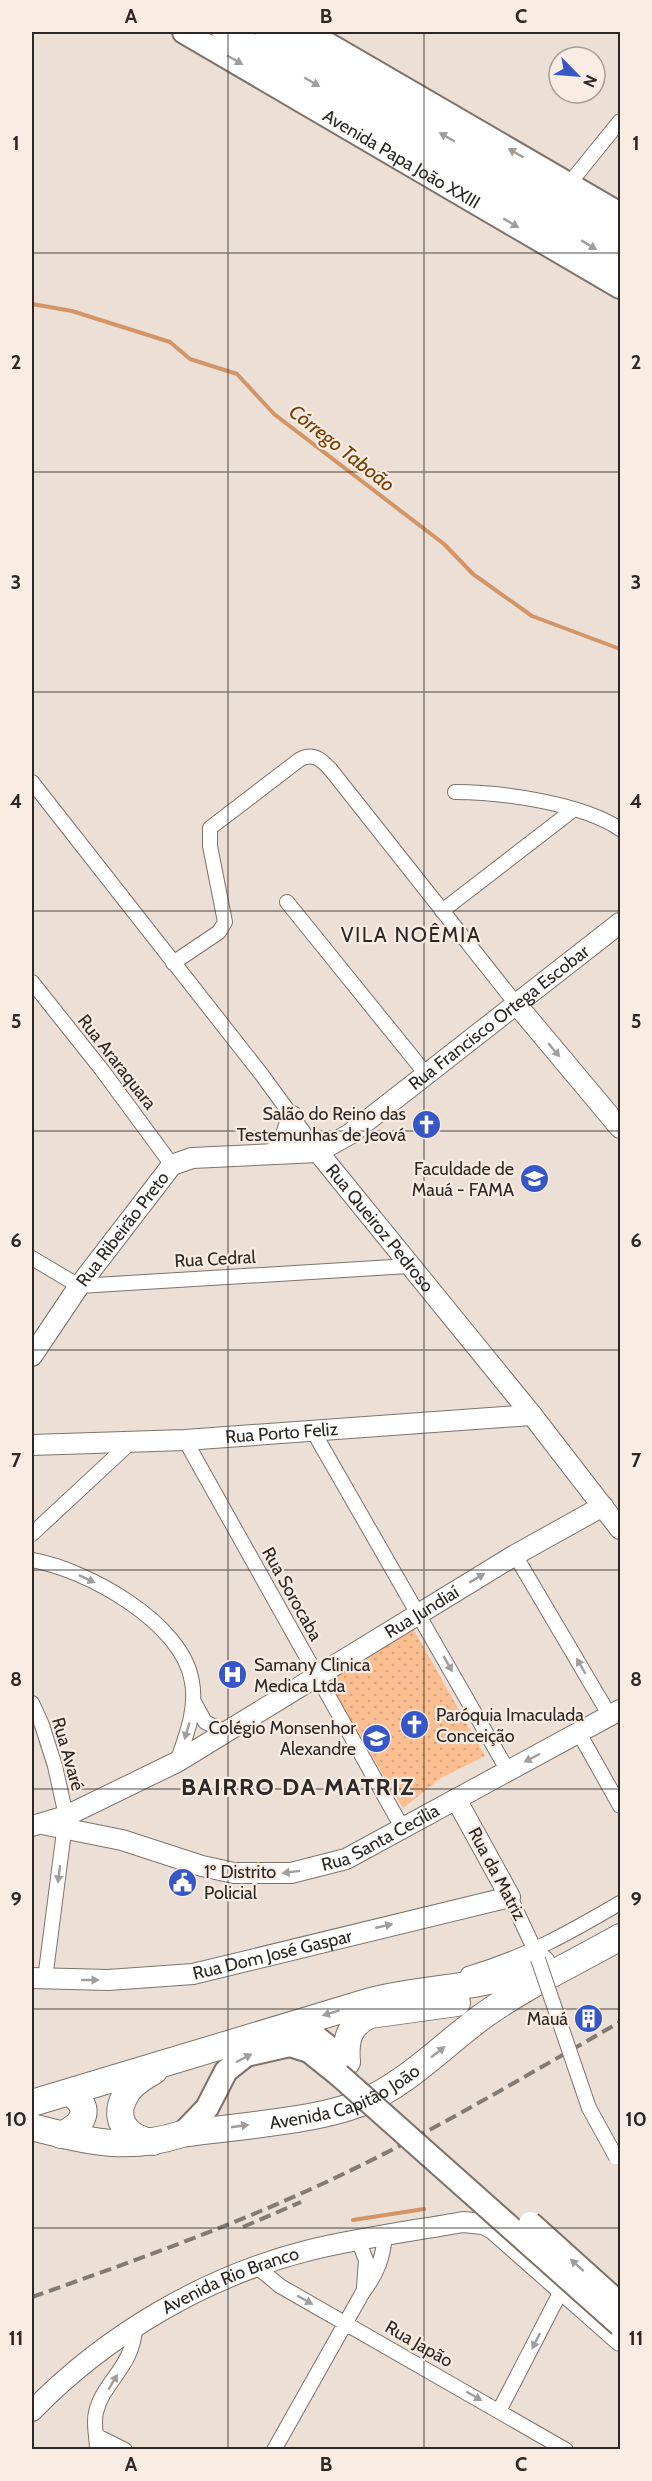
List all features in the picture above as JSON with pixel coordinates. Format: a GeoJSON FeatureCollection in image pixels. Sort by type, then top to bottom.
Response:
{"type":"FeatureCollection","features":[{"type":"Feature","properties":{"kind":"highway","name":"Avenida Papa João XXIII"},"geometry":{"type":"LineString","coordinates":[[225,32],[566,206],[621,264]]}},
{"type":"Feature","properties":{"kind":"highway","name":"Avenida Papa João XXIII"},"geometry":{"type":"LineString","coordinates":[[268,32],[621,238]]}},
{"type":"Feature","properties":{"kind":"highway"},"geometry":{"type":"LineString","coordinates":[[32,2103],[408,1992],[463,1986],[516,1975],[553,1958],[621,1921]]}},
{"type":"Feature","properties":{"kind":"highway","name":"Avenida Capitão João"},"geometry":{"type":"LineString","coordinates":[[32,2127],[118,2145],[158,2142],[182,2134],[318,2114],[360,2103],[394,2085],[483,2016],[530,1985],[562,1970],[621,1936]]}},
{"type":"Feature","properties":{"kind":"highway"},"geometry":{"type":"LineString","coordinates":[[346,2067],[347,2038],[361,2019],[370,2015],[468,2002],[530,1985]]}},
{"type":"Feature","properties":{"kind":"highway"},"geometry":{"type":"LineString","coordinates":[[158,2142],[143,2140],[131,2135],[121,2120],[124,2100],[138,2082],[170,2061]]}},
{"type":"Feature","properties":{"kind":"highway"},"geometry":{"type":"LineString","coordinates":[[138,2082],[129,2100],[133,2116],[138,2123],[148,2128],[182,2134]]}},
{"type":"Feature","properties":{"kind":"highway"},"geometry":{"type":"LineString","coordinates":[[61,2134],[74,2129],[81,2121],[84,2112],[79,2098],[70,2092]]}},
{"type":"Feature","properties":{"kind":"main road","name":"Avenida Papa João XXIII"},"geometry":{"type":"LineString","coordinates":[[184,32],[621,287]]}},
{"type":"Feature","properties":{"kind":"main road","name":"Avenida Papa João XXIII"},"geometry":{"type":"LineString","coordinates":[[307,32],[566,206],[621,214]]}},
{"type":"Feature","properties":{"kind":"main road"},"geometry":{"type":"LineString","coordinates":[[288,2026],[312,2034],[621,2325]]}},
{"type":"Feature","properties":{"kind":"main road"},"geometry":{"type":"LineString","coordinates":[[182,2134],[207,2108],[226,2071],[246,2055],[290,2045],[309,2051],[346,2067],[621,2304]]}},
{"type":"Feature","properties":{"kind":"street"},"geometry":{"type":"LineString","coordinates":[[566,206],[621,121]]}},
{"type":"Feature","properties":{"kind":"street"},"geometry":{"type":"LineString","coordinates":[[173,963],[219,932],[225,922],[210,846],[210,828],[305,757],[320,759],[517,1005],[621,1128]]}},
{"type":"Feature","properties":{"kind":"street","name":"Rua Queiroz Pedroso"},"geometry":{"type":"LineString","coordinates":[[32,782],[408,1266],[532,1415],[621,1528]]}},
{"type":"Feature","properties":{"kind":"street"},"geometry":{"type":"LineString","coordinates":[[454,792],[488,792],[525,797],[573,810],[621,829]]}},
{"type":"Feature","properties":{"kind":"street"},"geometry":{"type":"LineString","coordinates":[[442,911],[573,810]]}},
{"type":"Feature","properties":{"kind":"street"},"geometry":{"type":"LineString","coordinates":[[286,902],[426,1074]]}},
{"type":"Feature","properties":{"kind":"street","name":"Rua Francisco Ortega Escobar"},"geometry":{"type":"LineString","coordinates":[[318,1152],[350,1134],[621,922]]}},
{"type":"Feature","properties":{"kind":"street","name":"Rua Araraquara"},"geometry":{"type":"LineString","coordinates":[[32,982],[102,1070],[172,1165]]}},
{"type":"Feature","properties":{"kind":"street"},"geometry":{"type":"LineString","coordinates":[[273,1154],[285,1138],[292,1116]]}},
{"type":"Feature","properties":{"kind":"street","name":"Rua Ribeirão Preto"},"geometry":{"type":"LineString","coordinates":[[32,1356],[78,1286],[172,1165],[192,1158],[318,1152]]}},
{"type":"Feature","properties":{"kind":"street"},"geometry":{"type":"LineString","coordinates":[[32,1258],[78,1286]]}},
{"type":"Feature","properties":{"kind":"street","name":"Rua Cedral"},"geometry":{"type":"LineString","coordinates":[[78,1286],[408,1266]]}},
{"type":"Feature","properties":{"kind":"street","name":"Rua Porto Feliz"},"geometry":{"type":"LineString","coordinates":[[32,1445],[185,1440],[532,1415]]}},
{"type":"Feature","properties":{"kind":"street"},"geometry":{"type":"LineString","coordinates":[[314,1431],[508,1772]]}},
{"type":"Feature","properties":{"kind":"street","name":"Rua Sorocaba"},"geometry":{"type":"LineString","coordinates":[[185,1440],[403,1829]]}},
{"type":"Feature","properties":{"kind":"street"},"geometry":{"type":"LineString","coordinates":[[35,1529],[131,1442]]}},
{"type":"Feature","properties":{"kind":"street","name":"Rua Jundiaí"},"geometry":{"type":"LineString","coordinates":[[35,1825],[65,1822],[114,1790],[177,1761],[515,1555],[603,1506]]}},
{"type":"Feature","properties":{"kind":"street"},"geometry":{"type":"LineString","coordinates":[[515,1555],[615,1713]]}},
{"type":"Feature","properties":{"kind":"street"},"geometry":{"type":"LineString","coordinates":[[32,1560],[59,1567],[107,1588],[158,1628],[179,1651],[188,1667],[193,1700],[190,1723],[177,1761]]}},
{"type":"Feature","properties":{"kind":"street"},"geometry":{"type":"LineString","coordinates":[[193,1700],[205,1722],[226,1732]]}},
{"type":"Feature","properties":{"kind":"street","name":"Rua Avaré"},"geometry":{"type":"LineString","coordinates":[[32,1702],[55,1766],[65,1822],[38,1979]]}},
{"type":"Feature","properties":{"kind":"street","name":"Rua Santa Cecília"},"geometry":{"type":"LineString","coordinates":[[65,1822],[202,1866],[234,1873],[291,1873],[346,1859],[615,1713]]}},
{"type":"Feature","properties":{"kind":"street"},"geometry":{"type":"LineString","coordinates":[[579,1733],[621,1806]]}},
{"type":"Feature","properties":{"kind":"street"},"geometry":{"type":"LineString","coordinates":[[97,1826],[102,1807],[114,1790]]}},
{"type":"Feature","properties":{"kind":"street","name":"Rua da Matriz"},"geometry":{"type":"LineString","coordinates":[[456,1799],[524,1922],[589,2108],[616,2157]]}},
{"type":"Feature","properties":{"kind":"street","name":"Rua Santa Cecília"},"geometry":{"type":"LineString","coordinates":[[65,1822],[97,1826],[122,1840]]}},
{"type":"Feature","properties":{"kind":"street","name":"Rua Dom José Gaspar"},"geometry":{"type":"LineString","coordinates":[[38,1979],[154,1978],[194,1974],[510,1897]]}},
{"type":"Feature","properties":{"kind":"street"},"geometry":{"type":"LineString","coordinates":[[408,1992],[513,1960],[537,1955],[621,1903]]}},
{"type":"Feature","properties":{"kind":"street","name":"Avenida Rio Branco"},"geometry":{"type":"LineString","coordinates":[[32,2411],[75,2370],[135,2327],[188,2296],[256,2267],[358,2240],[463,2222],[483,2224],[493,2229],[562,2289]]}},
{"type":"Feature","properties":{"kind":"street"},"geometry":{"type":"LineString","coordinates":[[274,2450],[380,2264],[385,2235]]}},
{"type":"Feature","properties":{"kind":"street"},"geometry":{"type":"LineString","coordinates":[[358,2240],[364,2252],[367,2270],[363,2292]]}},
{"type":"Feature","properties":{"kind":"street","name":"Rua Japão"},"geometry":{"type":"LineString","coordinates":[[256,2267],[280,2286],[566,2450]]}},
{"type":"Feature","properties":{"kind":"street"},"geometry":{"type":"LineString","coordinates":[[499,2411],[562,2289],[621,2341]]}},
{"type":"Feature","properties":{"kind":"street"},"geometry":{"type":"LineString","coordinates":[[125,2450],[97,2443],[97,2409],[128,2357],[135,2341],[135,2327]]}},
{"type":"Feature","properties":{"kind":"shaded area"},"geometry":{"type":"Polygon","coordinates":[[[410,1623],[485,1756],[441,1778],[403,1808],[324,1676],[410,1623]]]}},
{"type":"Feature","properties":{"kind":"waterway","name":"Córrego Taboão"},"geometry":{"type":"LineString","coordinates":[[32,304],[72,311],[170,342],[190,359],[237,374],[274,414],[444,544],[473,574],[532,616],[620,649]]}},
{"type":"Feature","properties":{"kind":"waterway"},"geometry":{"type":"LineString","coordinates":[[353,2220],[424,2209]]}},
{"type":"Feature","properties":{"kind":"railway"},"geometry":{"type":"LineString","coordinates":[[32,2297],[224,2226],[337,2177],[445,2122],[620,2022]]}},
{"type":"Feature","properties":{"kind":"railway"},"geometry":{"type":"LineString","coordinates":[[243,2227],[301,2202]]}},
{"type":"Feature","properties":{"kind":"place","name":"Salão do Reino das Testemunhas de Jeová"},"geometry":{"type":"Point","coordinates":[427,1124]}},
{"type":"Feature","properties":{"kind":"place","name":"Faculdade de Mauá - FAMA"},"geometry":{"type":"Point","coordinates":[535,1179]}},
{"type":"Feature","properties":{"kind":"place","name":"Samany Clinica Medica Ltda"},"geometry":{"type":"Point","coordinates":[233,1675]}},
{"type":"Feature","properties":{"kind":"place","name":"Paróquia Imaculada Conceição"},"geometry":{"type":"Point","coordinates":[415,1725]}},
{"type":"Feature","properties":{"kind":"place","name":"Colégio Monsenhor Alexandre"},"geometry":{"type":"Point","coordinates":[377,1738]}},
{"type":"Feature","properties":{"kind":"place","name":"1º Distrito Policial"},"geometry":{"type":"Point","coordinates":[183,1882]}},
{"type":"Feature","properties":{"kind":"place","name":"Mauá"},"geometry":{"type":"Point","coordinates":[589,2019]}},
{"type":"Feature","properties":{"kind":"district","name":"VILA NOÊMIA"},"geometry":{"type":"Point","coordinates":[411,934]}},
{"type":"Feature","properties":{"kind":"district","name":"BAIRRO DA MATRIZ"},"geometry":{"type":"Point","coordinates":[298,1786]}}]}
